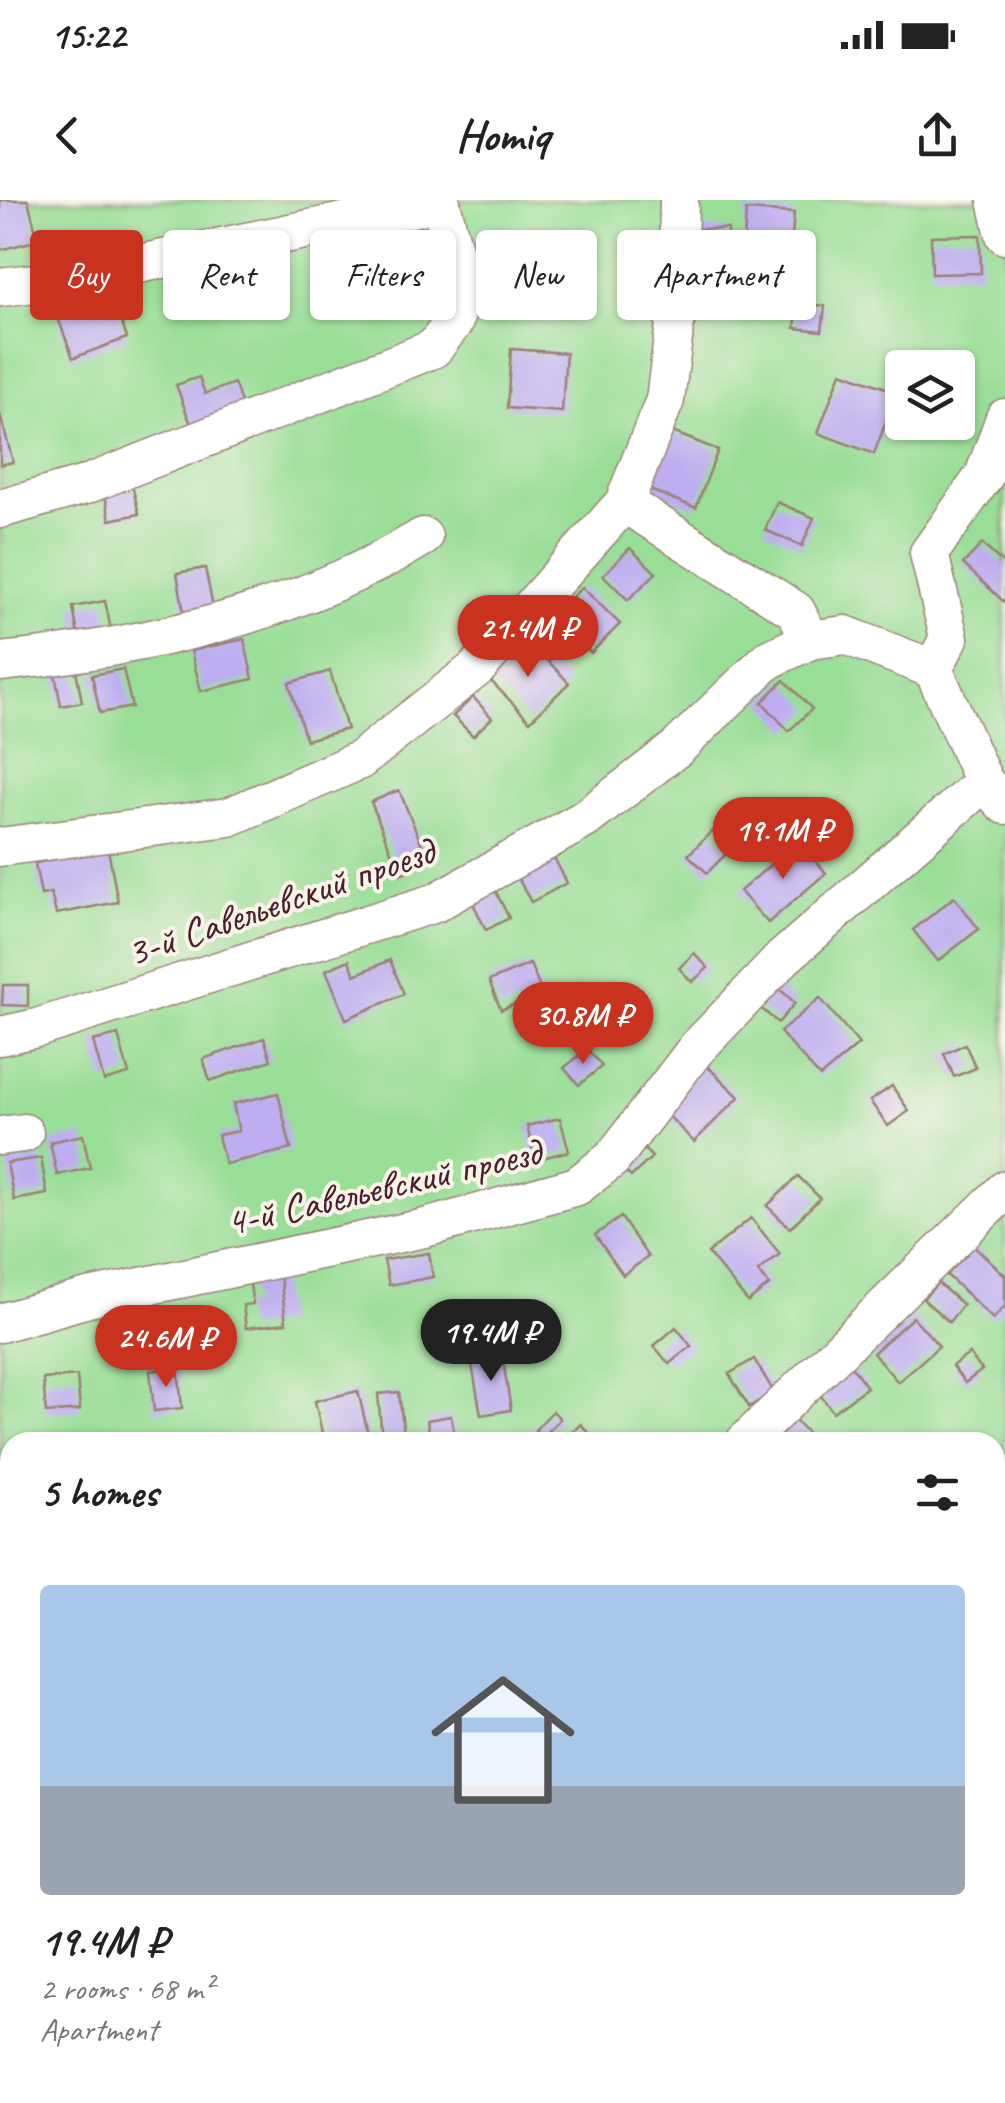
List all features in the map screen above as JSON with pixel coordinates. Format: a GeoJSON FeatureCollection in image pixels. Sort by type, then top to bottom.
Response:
{"type":"FeatureCollection","features":[{"type":"Feature","properties":{"kind":"street"},"geometry":{"type":"LineString","coordinates":[[0,847],[229,817],[360,760],[477,668],[624,503],[666,400],[677,308],[679,200]]}},
{"type":"Feature","properties":{"kind":"street"},"geometry":{"type":"LineString","coordinates":[[998,200],[1005,234]]}},
{"type":"Feature","properties":{"kind":"street"},"geometry":{"type":"LineString","coordinates":[[0,287],[61,280],[441,201],[462,286],[454,322],[433,349],[85,484],[0,509]]}},
{"type":"Feature","properties":{"kind":"street"},"geometry":{"type":"LineString","coordinates":[[624,503],[796,611],[810,640],[845,635],[933,669],[949,638],[929,553],[984,476],[1005,418]]}},
{"type":"Feature","properties":{"kind":"street"},"geometry":{"type":"LineString","coordinates":[[0,662],[170,637],[286,602],[384,560],[423,537]]}},
{"type":"Feature","properties":{"kind":"street","name":"3-й Савельевский проезд"},"geometry":{"type":"LineString","coordinates":[[0,1036],[436,903],[586,819],[676,748],[768,660],[810,640]]}},
{"type":"Feature","properties":{"kind":"street","name":"4-й Савельевский проезд"},"geometry":{"type":"LineString","coordinates":[[0,1323],[88,1298],[425,1228],[577,1186],[612,1160],[696,1049],[783,958],[994,794],[933,669]]}},
{"type":"Feature","properties":{"kind":"street"},"geometry":{"type":"LineString","coordinates":[[754,1432],[1005,1190]]}},
{"type":"Feature","properties":{"kind":"green space"},"geometry":{"type":"Polygon","coordinates":[[[0,200],[1005,200],[1005,1432],[0,1432],[0,200]]]}},
{"type":"Feature","properties":{"kind":"building"},"geometry":{"type":"Polygon","coordinates":[[[0,200],[28,200],[36,230],[30,230],[30,242],[0,250],[0,200]]]}},
{"type":"Feature","properties":{"kind":"building"},"geometry":{"type":"Polygon","coordinates":[[[746,210],[794,213],[793,230],[745,230],[746,210]]]}},
{"type":"Feature","properties":{"kind":"building"},"geometry":{"type":"Polygon","coordinates":[[[980,235],[981,273],[932,274],[931,236],[980,235]]]}},
{"type":"Feature","properties":{"kind":"building"},"geometry":{"type":"Polygon","coordinates":[[[816,305],[825,306],[822,331],[795,328],[796,320],[816,320],[816,305]]]}},
{"type":"Feature","properties":{"kind":"building"},"geometry":{"type":"Polygon","coordinates":[[[59,320],[121,320],[127,338],[73,358],[59,320]]]}},
{"type":"Feature","properties":{"kind":"building"},"geometry":{"type":"Polygon","coordinates":[[[511,349],[566,353],[562,412],[507,408],[511,349]]]}},
{"type":"Feature","properties":{"kind":"building"},"geometry":{"type":"Polygon","coordinates":[[[841,372],[885,388],[885,424],[874,454],[818,433],[841,372]]]}},
{"type":"Feature","properties":{"kind":"building"},"geometry":{"type":"Polygon","coordinates":[[[199,377],[205,394],[234,383],[246,416],[195,435],[176,385],[199,377]]]}},
{"type":"Feature","properties":{"kind":"building"},"geometry":{"type":"Polygon","coordinates":[[[0,414],[13,462],[0,465],[0,414]]]}},
{"type":"Feature","properties":{"kind":"building"},"geometry":{"type":"Polygon","coordinates":[[[670,431],[718,450],[696,508],[647,489],[670,431]]]}},
{"type":"Feature","properties":{"kind":"building"},"geometry":{"type":"Polygon","coordinates":[[[132,485],[139,514],[110,520],[104,491],[132,485]]]}},
{"type":"Feature","properties":{"kind":"building"},"geometry":{"type":"Polygon","coordinates":[[[777,502],[814,518],[802,546],[765,530],[777,502]]]}},
{"type":"Feature","properties":{"kind":"building"},"geometry":{"type":"Polygon","coordinates":[[[982,544],[1005,565],[1005,603],[963,564],[982,544]]]}},
{"type":"Feature","properties":{"kind":"building"},"geometry":{"type":"Polygon","coordinates":[[[630,548],[656,573],[628,600],[603,575],[630,548]]]}},
{"type":"Feature","properties":{"kind":"building"},"geometry":{"type":"Polygon","coordinates":[[[205,568],[213,607],[184,613],[177,573],[205,568]]]}},
{"type":"Feature","properties":{"kind":"building"},"geometry":{"type":"Polygon","coordinates":[[[582,587],[620,624],[591,653],[553,616],[582,587]]]}},
{"type":"Feature","properties":{"kind":"building"},"geometry":{"type":"Polygon","coordinates":[[[105,601],[112,635],[79,641],[73,607],[105,601]]]}},
{"type":"Feature","properties":{"kind":"building"},"geometry":{"type":"Polygon","coordinates":[[[244,639],[253,679],[201,691],[191,651],[244,639]]]}},
{"type":"Feature","properties":{"kind":"building"},"geometry":{"type":"Polygon","coordinates":[[[527,639],[569,683],[530,721],[487,677],[527,639]]]}},
{"type":"Feature","properties":{"kind":"building"},"geometry":{"type":"Polygon","coordinates":[[[123,669],[132,707],[100,713],[92,675],[123,669]]]}},
{"type":"Feature","properties":{"kind":"building"},"geometry":{"type":"Polygon","coordinates":[[[76,670],[82,702],[61,706],[55,674],[76,670]]]}},
{"type":"Feature","properties":{"kind":"building"},"geometry":{"type":"Polygon","coordinates":[[[330,671],[347,729],[306,740],[289,683],[330,671]]]}},
{"type":"Feature","properties":{"kind":"building"},"geometry":{"type":"Polygon","coordinates":[[[784,680],[812,709],[789,731],[762,702],[784,680]]]}},
{"type":"Feature","properties":{"kind":"building"},"geometry":{"type":"Polygon","coordinates":[[[473,697],[492,718],[473,736],[453,716],[473,697]]]}},
{"type":"Feature","properties":{"kind":"building"},"geometry":{"type":"Polygon","coordinates":[[[399,790],[429,862],[400,874],[371,802],[399,790]]]}},
{"type":"Feature","properties":{"kind":"building"},"geometry":{"type":"Polygon","coordinates":[[[712,831],[731,849],[707,873],[688,855],[712,831]]]}},
{"type":"Feature","properties":{"kind":"building"},"geometry":{"type":"Polygon","coordinates":[[[798,841],[826,873],[768,923],[740,891],[798,841]]]}},
{"type":"Feature","properties":{"kind":"building"},"geometry":{"type":"Polygon","coordinates":[[[549,848],[567,883],[531,902],[512,867],[549,848]]]}},
{"type":"Feature","properties":{"kind":"building"},"geometry":{"type":"Polygon","coordinates":[[[108,849],[118,902],[56,914],[51,893],[41,895],[35,863],[108,849]]]}},
{"type":"Feature","properties":{"kind":"building"},"geometry":{"type":"Polygon","coordinates":[[[495,890],[509,918],[486,930],[472,901],[495,890]]]}},
{"type":"Feature","properties":{"kind":"building"},"geometry":{"type":"Polygon","coordinates":[[[954,897],[979,929],[938,961],[913,930],[954,897]]]}},
{"type":"Feature","properties":{"kind":"building"},"geometry":{"type":"Polygon","coordinates":[[[694,953],[708,968],[692,982],[679,968],[694,953]]]}},
{"type":"Feature","properties":{"kind":"building"},"geometry":{"type":"Polygon","coordinates":[[[349,960],[355,975],[390,960],[404,994],[346,1019],[326,970],[349,960]]]}},
{"type":"Feature","properties":{"kind":"building"},"geometry":{"type":"Polygon","coordinates":[[[530,964],[542,993],[501,1010],[489,981],[530,964]]]}},
{"type":"Feature","properties":{"kind":"building"},"geometry":{"type":"Polygon","coordinates":[[[772,982],[795,1003],[778,1023],[755,1003],[772,982]]]}},
{"type":"Feature","properties":{"kind":"building"},"geometry":{"type":"Polygon","coordinates":[[[3,985],[28,985],[28,1006],[2,1005],[3,985]]]}},
{"type":"Feature","properties":{"kind":"building"},"geometry":{"type":"Polygon","coordinates":[[[820,998],[859,1044],[820,1077],[780,1032],[820,998]]]}},
{"type":"Feature","properties":{"kind":"building"},"geometry":{"type":"Polygon","coordinates":[[[118,1035],[129,1074],[104,1081],[93,1041],[118,1035]]]}},
{"type":"Feature","properties":{"kind":"building"},"geometry":{"type":"Polygon","coordinates":[[[264,1038],[271,1060],[210,1081],[203,1059],[264,1038]]]}},
{"type":"Feature","properties":{"kind":"building"},"geometry":{"type":"Polygon","coordinates":[[[965,1044],[976,1068],[954,1077],[944,1054],[965,1044]]]}},
{"type":"Feature","properties":{"kind":"building"},"geometry":{"type":"Polygon","coordinates":[[[587,1049],[602,1066],[579,1085],[564,1068],[587,1049]]]}},
{"type":"Feature","properties":{"kind":"building"},"geometry":{"type":"Polygon","coordinates":[[[706,1065],[739,1097],[694,1142],[662,1109],[706,1065]]]}},
{"type":"Feature","properties":{"kind":"building"},"geometry":{"type":"Polygon","coordinates":[[[892,1086],[909,1111],[888,1126],[870,1101],[892,1086]]]}},
{"type":"Feature","properties":{"kind":"building"},"geometry":{"type":"Polygon","coordinates":[[[278,1093],[291,1149],[225,1164],[218,1135],[239,1131],[233,1104],[278,1093]]]}},
{"type":"Feature","properties":{"kind":"building"},"geometry":{"type":"Polygon","coordinates":[[[560,1118],[569,1151],[535,1160],[527,1126],[560,1118]]]}},
{"type":"Feature","properties":{"kind":"building"},"geometry":{"type":"Polygon","coordinates":[[[83,1135],[90,1168],[57,1175],[50,1142],[83,1135]]]}},
{"type":"Feature","properties":{"kind":"building"},"geometry":{"type":"Polygon","coordinates":[[[636,1141],[652,1157],[631,1177],[615,1160],[636,1141]]]}},
{"type":"Feature","properties":{"kind":"building"},"geometry":{"type":"Polygon","coordinates":[[[41,1158],[47,1194],[14,1200],[7,1163],[41,1158]]]}},
{"type":"Feature","properties":{"kind":"building"},"geometry":{"type":"Polygon","coordinates":[[[798,1176],[820,1198],[790,1228],[767,1206],[798,1176]]]}},
{"type":"Feature","properties":{"kind":"building"},"geometry":{"type":"Polygon","coordinates":[[[621,1217],[648,1257],[623,1275],[595,1235],[621,1217]]]}},
{"type":"Feature","properties":{"kind":"building"},"geometry":{"type":"Polygon","coordinates":[[[751,1218],[780,1254],[758,1271],[769,1285],[748,1302],[708,1253],[751,1218]]]}},
{"type":"Feature","properties":{"kind":"building"},"geometry":{"type":"Polygon","coordinates":[[[974,1246],[1005,1275],[1005,1306],[993,1319],[947,1275],[974,1246]]]}},
{"type":"Feature","properties":{"kind":"building"},"geometry":{"type":"Polygon","coordinates":[[[429,1253],[433,1277],[389,1285],[384,1260],[429,1253]]]}},
{"type":"Feature","properties":{"kind":"building"},"geometry":{"type":"Polygon","coordinates":[[[280,1274],[286,1323],[246,1328],[243,1305],[253,1304],[249,1278],[280,1274]]]}},
{"type":"Feature","properties":{"kind":"building"},"geometry":{"type":"Polygon","coordinates":[[[938,1283],[963,1305],[949,1322],[923,1299],[938,1283]]]}},
{"type":"Feature","properties":{"kind":"building"},"geometry":{"type":"Polygon","coordinates":[[[503,1304],[509,1337],[479,1341],[474,1308],[503,1304]]]}},
{"type":"Feature","properties":{"kind":"building"},"geometry":{"type":"Polygon","coordinates":[[[913,1317],[939,1346],[898,1382],[873,1353],[913,1317]]]}},
{"type":"Feature","properties":{"kind":"building"},"geometry":{"type":"Polygon","coordinates":[[[676,1327],[691,1346],[669,1364],[654,1346],[676,1327]]]}},
{"type":"Feature","properties":{"kind":"building"},"geometry":{"type":"Polygon","coordinates":[[[502,1354],[511,1410],[481,1415],[471,1359],[502,1354]]]}},
{"type":"Feature","properties":{"kind":"building"},"geometry":{"type":"Polygon","coordinates":[[[969,1354],[982,1370],[965,1383],[952,1366],[969,1354]]]}},
{"type":"Feature","properties":{"kind":"building"},"geometry":{"type":"Polygon","coordinates":[[[754,1359],[774,1392],[749,1407],[729,1374],[754,1359]]]}},
{"type":"Feature","properties":{"kind":"building"},"geometry":{"type":"Polygon","coordinates":[[[849,1363],[867,1387],[833,1412],[815,1388],[849,1363]]]}},
{"type":"Feature","properties":{"kind":"building"},"geometry":{"type":"Polygon","coordinates":[[[178,1368],[182,1408],[154,1411],[150,1371],[178,1368]]]}},
{"type":"Feature","properties":{"kind":"building"},"geometry":{"type":"Polygon","coordinates":[[[77,1376],[80,1410],[46,1413],[43,1379],[77,1376]]]}},
{"type":"Feature","properties":{"kind":"building"},"geometry":{"type":"Polygon","coordinates":[[[358,1391],[368,1432],[322,1432],[315,1401],[358,1391]]]}},
{"type":"Feature","properties":{"kind":"building"},"geometry":{"type":"Polygon","coordinates":[[[399,1392],[404,1432],[381,1432],[378,1394],[399,1392]]]}},
{"type":"Feature","properties":{"kind":"building"},"geometry":{"type":"Polygon","coordinates":[[[553,1411],[560,1419],[547,1432],[535,1430],[553,1411]]]}},
{"type":"Feature","properties":{"kind":"building"},"geometry":{"type":"Polygon","coordinates":[[[451,1416],[454,1432],[429,1432],[427,1420],[451,1416]]]}},
{"type":"Feature","properties":{"kind":"building"},"geometry":{"type":"Polygon","coordinates":[[[795,1420],[806,1432],[784,1432],[795,1420]]]}},
{"type":"Feature","properties":{"kind":"building"},"geometry":{"type":"Polygon","coordinates":[[[581,1424],[588,1432],[572,1432],[581,1424]]]}}]}
